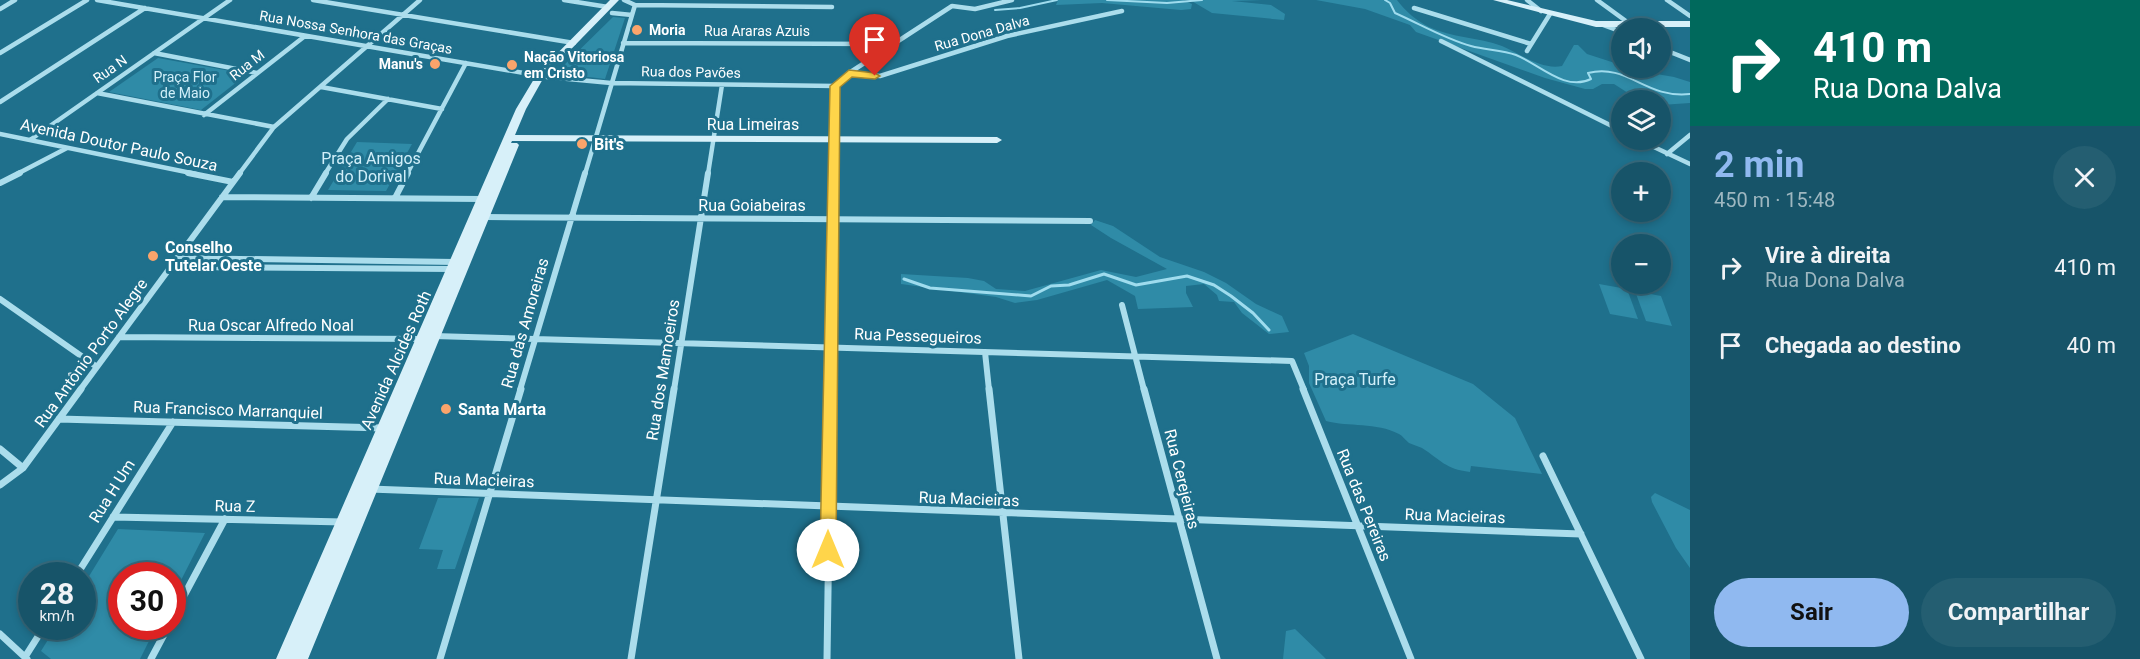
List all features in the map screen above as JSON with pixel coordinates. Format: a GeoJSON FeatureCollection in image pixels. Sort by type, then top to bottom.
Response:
{"type":"FeatureCollection","features":[{"type":"Feature","properties":{"kind":"street"},"geometry":{"type":"LineString","coordinates":[[0,9],[15,0]]}},
{"type":"Feature","properties":{"kind":"street"},"geometry":{"type":"LineString","coordinates":[[0,53],[87,0]]}},
{"type":"Feature","properties":{"kind":"street","name":"Rua Nossa Senhora das Graças"},"geometry":{"type":"LineString","coordinates":[[97,0],[543,76]]}},
{"type":"Feature","properties":{"kind":"street","name":"Rua N"},"geometry":{"type":"LineString","coordinates":[[30,140],[230,0]]}},
{"type":"Feature","properties":{"kind":"street"},"geometry":{"type":"LineString","coordinates":[[313,0],[574,42]]}},
{"type":"Feature","properties":{"kind":"street"},"geometry":{"type":"LineString","coordinates":[[340,4],[346,0]]}},
{"type":"Feature","properties":{"kind":"street","name":"Rua Antônio Porto Alegre"},"geometry":{"type":"LineString","coordinates":[[0,485],[23,468],[274,127],[420,0]]}},
{"type":"Feature","properties":{"kind":"street"},"geometry":{"type":"LineString","coordinates":[[564,0],[612,7],[632,15]]}},
{"type":"Feature","properties":{"kind":"street"},"geometry":{"type":"LineString","coordinates":[[543,76],[574,42],[612,7],[625,0],[635,5],[832,7]]}},
{"type":"Feature","properties":{"kind":"street"},"geometry":{"type":"LineString","coordinates":[[952,0],[952,6]]}},
{"type":"Feature","properties":{"kind":"street"},"geometry":{"type":"LineString","coordinates":[[827,659],[835,86],[849,74],[952,6],[975,9],[1012,0]]}},
{"type":"Feature","properties":{"kind":"street"},"geometry":{"type":"LineString","coordinates":[[1497,0],[1546,13],[1611,24]]}},
{"type":"Feature","properties":{"kind":"street"},"geometry":{"type":"LineString","coordinates":[[1527,0],[1546,13]]}},
{"type":"Feature","properties":{"kind":"street"},"geometry":{"type":"LineString","coordinates":[[1597,0],[1621,18]]}},
{"type":"Feature","properties":{"kind":"street"},"geometry":{"type":"LineString","coordinates":[[1667,0],[1690,16]]}},
{"type":"Feature","properties":{"kind":"street","name":"Rua das Amoreiras"},"geometry":{"type":"LineString","coordinates":[[440,659],[635,5]]}},
{"type":"Feature","properties":{"kind":"street"},"geometry":{"type":"LineString","coordinates":[[543,76],[612,7]]}},
{"type":"Feature","properties":{"kind":"street"},"geometry":{"type":"LineString","coordinates":[[0,102],[146,8]]}},
{"type":"Feature","properties":{"kind":"street"},"geometry":{"type":"LineString","coordinates":[[1414,8],[1531,44]]}},
{"type":"Feature","properties":{"kind":"street","name":"Rua Dona Dalva"},"geometry":{"type":"LineString","coordinates":[[849,74],[880,76],[1007,36],[1122,11]]}},
{"type":"Feature","properties":{"kind":"street"},"geometry":{"type":"LineString","coordinates":[[1527,51],[1546,13]]}},
{"type":"Feature","properties":{"kind":"street"},"geometry":{"type":"LineString","coordinates":[[1602,24],[1611,28]]}},
{"type":"Feature","properties":{"kind":"street"},"geometry":{"type":"LineString","coordinates":[[1671,24],[1690,24]]}},
{"type":"Feature","properties":{"kind":"street","name":"Rua M"},"geometry":{"type":"LineString","coordinates":[[204,115],[305,36]]}},
{"type":"Feature","properties":{"kind":"street"},"geometry":{"type":"LineString","coordinates":[[1441,41],[1611,126]]}},
{"type":"Feature","properties":{"kind":"street","name":"Rua Araras Azuis"},"geometry":{"type":"LineString","coordinates":[[623,43],[879,44],[890,47]]}},
{"type":"Feature","properties":{"kind":"street"},"geometry":{"type":"LineString","coordinates":[[1671,52],[1690,60]]}},
{"type":"Feature","properties":{"kind":"street"},"geometry":{"type":"LineString","coordinates":[[154,53],[257,73]]}},
{"type":"Feature","properties":{"kind":"street"},"geometry":{"type":"LineString","coordinates":[[395,198],[466,63]]}},
{"type":"Feature","properties":{"kind":"street","name":"Rua dos Pavões"},"geometry":{"type":"LineString","coordinates":[[543,76],[611,83],[835,86]]}},
{"type":"Feature","properties":{"kind":"street","name":"Avenida Alcides Roth"},"geometry":{"type":"LineString","coordinates":[[284,659],[350,522],[513,138],[543,76]]}},
{"type":"Feature","properties":{"kind":"street","name":"Rua dos Mamoeiros"},"geometry":{"type":"LineString","coordinates":[[631,659],[722,85]]}},
{"type":"Feature","properties":{"kind":"street"},"geometry":{"type":"LineString","coordinates":[[321,87],[442,109]]}},
{"type":"Feature","properties":{"kind":"street"},"geometry":{"type":"LineString","coordinates":[[97,93],[274,127]]}},
{"type":"Feature","properties":{"kind":"street"},"geometry":{"type":"LineString","coordinates":[[310,198],[347,139],[388,99]]}},
{"type":"Feature","properties":{"kind":"street","name":"Avenida Doutor Paulo Souza"},"geometry":{"type":"LineString","coordinates":[[0,134],[233,182]]}},
{"type":"Feature","properties":{"kind":"street"},"geometry":{"type":"LineString","coordinates":[[1667,153],[1690,135]]}},
{"type":"Feature","properties":{"kind":"street","name":"Rua Limeiras"},"geometry":{"type":"LineString","coordinates":[[513,138],[997,140]]}},
{"type":"Feature","properties":{"kind":"street"},"geometry":{"type":"LineString","coordinates":[[0,183],[67,147]]}},
{"type":"Feature","properties":{"kind":"street"},"geometry":{"type":"LineString","coordinates":[[1661,150],[1690,164]]}},
{"type":"Feature","properties":{"kind":"street"},"geometry":{"type":"LineString","coordinates":[[222,197],[488,199]]}},
{"type":"Feature","properties":{"kind":"street","name":"Avenida Alcides Roth"},"geometry":{"type":"LineString","coordinates":[[460,265],[485,217],[488,199]]}},
{"type":"Feature","properties":{"kind":"street","name":"Rua Goiabeiras"},"geometry":{"type":"LineString","coordinates":[[485,217],[1090,221]]}},
{"type":"Feature","properties":{"kind":"street"},"geometry":{"type":"LineString","coordinates":[[177,258],[460,265]]}},
{"type":"Feature","properties":{"kind":"street"},"geometry":{"type":"LineString","coordinates":[[318,268],[323,260]]}},
{"type":"Feature","properties":{"kind":"street"},"geometry":{"type":"LineString","coordinates":[[171,267],[318,268],[460,265]]}},
{"type":"Feature","properties":{"kind":"street"},"geometry":{"type":"LineString","coordinates":[[0,299],[97,367]]}},
{"type":"Feature","properties":{"kind":"street","name":"Rua Cerejeiras"},"geometry":{"type":"LineString","coordinates":[[1122,305],[1217,659]]}},
{"type":"Feature","properties":{"kind":"street","name":"Rua Oscar Alfredo Noal"},"geometry":{"type":"LineString","coordinates":[[119,338],[429,338]]}},
{"type":"Feature","properties":{"kind":"street","name":"Rua Pessegueiros"},"geometry":{"type":"LineString","coordinates":[[429,338],[1292,361]]}},
{"type":"Feature","properties":{"kind":"street"},"geometry":{"type":"LineString","coordinates":[[985,352],[1020,659]]}},
{"type":"Feature","properties":{"kind":"street","name":"Rua das Pereiras"},"geometry":{"type":"LineString","coordinates":[[1292,361],[1411,659]]}},
{"type":"Feature","properties":{"kind":"street","name":"Rua Francisco Marranquiel"},"geometry":{"type":"LineString","coordinates":[[59,419],[391,428]]}},
{"type":"Feature","properties":{"kind":"street","name":"Rua H Um"},"geometry":{"type":"LineString","coordinates":[[85,562],[173,422]]}},
{"type":"Feature","properties":{"kind":"street"},"geometry":{"type":"LineString","coordinates":[[0,449],[23,468]]}},
{"type":"Feature","properties":{"kind":"street"},"geometry":{"type":"LineString","coordinates":[[1543,456],[1641,659]]}},
{"type":"Feature","properties":{"kind":"street","name":"Rua Macieiras"},"geometry":{"type":"LineString","coordinates":[[364,489],[1581,534]]}},
{"type":"Feature","properties":{"kind":"street","name":"Rua Z"},"geometry":{"type":"LineString","coordinates":[[113,517],[350,522]]}},
{"type":"Feature","properties":{"kind":"street"},"geometry":{"type":"LineString","coordinates":[[186,592],[225,519]]}},
{"type":"Feature","properties":{"kind":"street","name":"Avenida Alcides Roth"},"geometry":{"type":"LineString","coordinates":[[300,659],[350,522]]}},
{"type":"Feature","properties":{"kind":"street"},"geometry":{"type":"LineString","coordinates":[[0,634],[26,658],[36,640]]}},
{"type":"Feature","properties":{"kind":"street"},"geometry":{"type":"LineString","coordinates":[[151,659],[161,640]]}},
{"type":"Feature","properties":{"kind":"green space"},"geometry":{"type":"Polygon","coordinates":[[[1058,0],[1183,0],[1192,4],[1191,9],[1181,10],[1102,3],[1056,5],[1058,0]]]}},
{"type":"Feature","properties":{"kind":"green space"},"geometry":{"type":"Polygon","coordinates":[[[1190,0],[1262,0],[1232,1],[1271,5],[1285,14],[1284,20],[1212,13],[1190,0]]]}},
{"type":"Feature","properties":{"kind":"green space"},"geometry":{"type":"Polygon","coordinates":[[[1316,0],[1397,0],[1420,22],[1429,27],[1502,46],[1546,66],[1562,66],[1574,45],[1578,45],[1587,54],[1611,62],[1611,78],[1671,76],[1690,82],[1690,103],[1671,104],[1671,90],[1623,90],[1614,84],[1602,84],[1593,89],[1585,89],[1545,78],[1416,32],[1410,25],[1365,9],[1316,0]]]}},
{"type":"Feature","properties":{"kind":"green space"},"geometry":{"type":"Polygon","coordinates":[[[613,17],[625,18],[605,79],[556,73],[613,17]]]}},
{"type":"Feature","properties":{"kind":"green space","name":"Praça Flor de Maio"},"geometry":{"type":"Polygon","coordinates":[[[158,58],[247,74],[201,110],[109,92],[158,58]]]}},
{"type":"Feature","properties":{"kind":"green space","name":"Praça Amigos do Dorival"},"geometry":{"type":"Polygon","coordinates":[[[357,142],[412,144],[386,191],[328,190],[357,142]]]}},
{"type":"Feature","properties":{"kind":"green space"},"geometry":{"type":"Polygon","coordinates":[[[1095,220],[1113,226],[1160,257],[1204,272],[1226,283],[1256,304],[1282,316],[1289,332],[1269,334],[1242,313],[1234,302],[1219,301],[1217,295],[1204,284],[1186,286],[1186,293],[1193,307],[1138,309],[1135,296],[1107,280],[1037,300],[1015,303],[996,297],[901,284],[901,274],[968,278],[984,281],[996,289],[1025,291],[1101,270],[1136,277],[1167,269],[1091,225],[1095,220]]]}},
{"type":"Feature","properties":{"kind":"green space"},"geometry":{"type":"Polygon","coordinates":[[[1599,284],[1611,286],[1611,294],[1629,294],[1638,319],[1610,314],[1599,284]]]}},
{"type":"Feature","properties":{"kind":"green space"},"geometry":{"type":"Polygon","coordinates":[[[1636,294],[1661,296],[1672,326],[1646,321],[1636,294]]]}},
{"type":"Feature","properties":{"kind":"green space","name":"Praça Turfe"},"geometry":{"type":"Polygon","coordinates":[[[1353,334],[1473,384],[1515,418],[1542,474],[1471,466],[1470,472],[1462,471],[1444,463],[1390,430],[1326,421],[1309,383],[1309,366],[1304,353],[1353,334]]]}},
{"type":"Feature","properties":{"kind":"green space"},"geometry":{"type":"Polygon","coordinates":[[[1655,493],[1690,510],[1690,568],[1676,548],[1652,502],[1651,497],[1655,493]]]}},
{"type":"Feature","properties":{"kind":"green space"},"geometry":{"type":"Polygon","coordinates":[[[438,498],[479,498],[455,569],[437,569],[443,550],[419,549],[438,498]]]}},
{"type":"Feature","properties":{"kind":"green space"},"geometry":{"type":"Polygon","coordinates":[[[118,529],[205,533],[186,570],[186,562],[108,562],[108,640],[150,640],[140,659],[51,659],[41,651],[48,640],[96,640],[96,565],[118,529]]]}},
{"type":"Feature","properties":{"kind":"green space"},"geometry":{"type":"Polygon","coordinates":[[[1295,629],[1326,659],[1283,659],[1286,631],[1295,629]]]}},
{"type":"Feature","properties":{"kind":"waterway"},"geometry":{"type":"LineString","coordinates":[[995,10],[1020,8],[1057,0]]}},
{"type":"Feature","properties":{"kind":"waterway"},"geometry":{"type":"LineString","coordinates":[[1107,0],[1167,3],[1202,0]]}},
{"type":"Feature","properties":{"kind":"waterway"},"geometry":{"type":"LineString","coordinates":[[1385,0],[1390,3],[1395,13],[1442,35],[1471,46],[1516,55],[1562,79],[1581,82],[1591,79],[1588,73],[1602,71],[1626,77],[1661,91],[1690,94]]}},
{"type":"Feature","properties":{"kind":"waterway"},"geometry":{"type":"LineString","coordinates":[[904,279],[930,288],[1031,296],[1051,286],[1069,285],[1104,274],[1136,285],[1187,276],[1214,285],[1231,296],[1253,313],[1269,330]]}},
{"type":"Feature","properties":{"kind":"place","name":"Moria"},"geometry":{"type":"Point","coordinates":[637,30]}},
{"type":"Feature","properties":{"kind":"place","name":"Manu's"},"geometry":{"type":"Point","coordinates":[435,64]}},
{"type":"Feature","properties":{"kind":"place","name":"Nação Vitoriosa em Cristo"},"geometry":{"type":"Point","coordinates":[512,65]}},
{"type":"Feature","properties":{"kind":"place","name":"Bit's"},"geometry":{"type":"Point","coordinates":[582,144]}},
{"type":"Feature","properties":{"kind":"place","name":"Conselho Tutelar Oeste"},"geometry":{"type":"Point","coordinates":[153,256]}},
{"type":"Feature","properties":{"kind":"place","name":"Santa Marta"},"geometry":{"type":"Point","coordinates":[446,409]}},
{"type":"Feature","properties":{"kind":"route"},"geometry":{"type":"LineString","coordinates":[[828,550],[835,86],[849,74],[875,76]]}}]}
